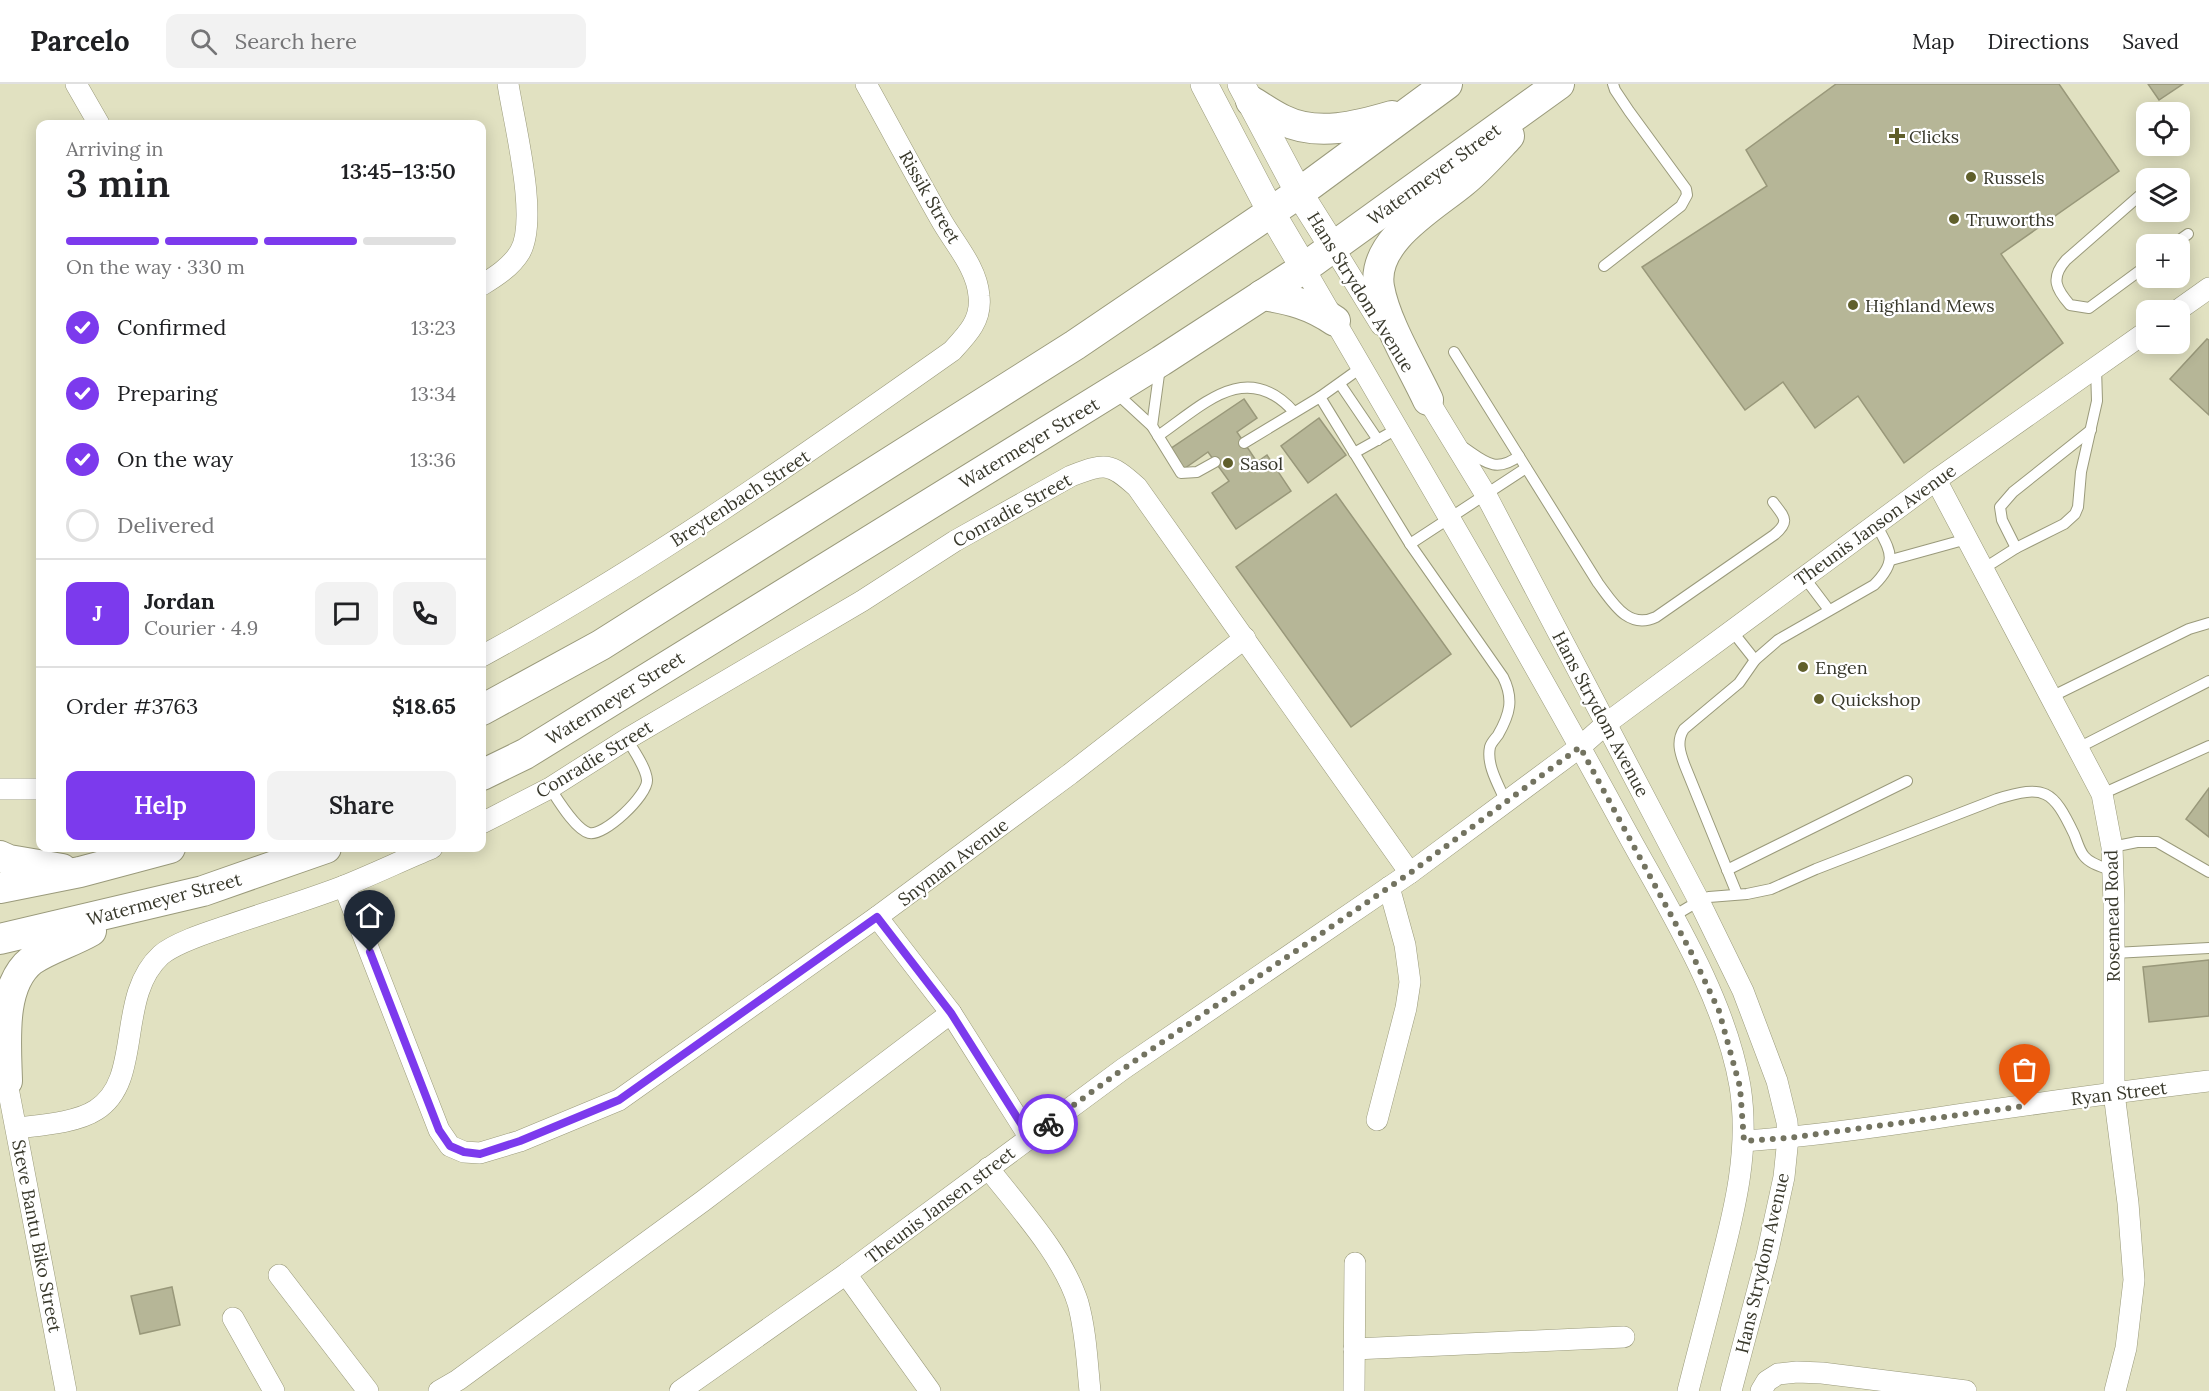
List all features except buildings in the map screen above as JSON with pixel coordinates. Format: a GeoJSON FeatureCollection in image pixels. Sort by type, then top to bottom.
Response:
{"type":"FeatureCollection","features":[{"type":"Feature","properties":{"kind":"main road"},"geometry":{"type":"LineString","coordinates":[[486,708],[611,639],[1075,345],[1299,193],[1447,84]]}},
{"type":"Feature","properties":{"kind":"main road"},"geometry":{"type":"LineString","coordinates":[[1428,400],[1382,301],[1377,271],[1381,259],[1390,244],[1402,232],[1487,160],[1554,88]]}},
{"type":"Feature","properties":{"kind":"main road","name":"Watermeyer Street"},"geometry":{"type":"LineString","coordinates":[[486,773],[525,754],[1161,361],[1304,268],[1554,88]]}},
{"type":"Feature","properties":{"kind":"main road"},"geometry":{"type":"LineString","coordinates":[[1246,92],[1284,121],[1309,128],[1339,129],[1360,126],[1412,110]]}},
{"type":"Feature","properties":{"kind":"main road"},"geometry":{"type":"LineString","coordinates":[[1262,295],[1299,301],[1335,321]]}},
{"type":"Feature","properties":{"kind":"main road"},"geometry":{"type":"LineString","coordinates":[[0,888],[80,872],[155,852]]}},
{"type":"Feature","properties":{"kind":"main road","name":"Watermeyer Street"},"geometry":{"type":"LineString","coordinates":[[0,939],[203,891],[315,852]]}},
{"type":"Feature","properties":{"kind":"main road"},"geometry":{"type":"LineString","coordinates":[[0,856],[9,860],[80,872]]}},
{"type":"Feature","properties":{"kind":"main road"},"geometry":{"type":"LineString","coordinates":[[7,1081],[7,996],[13,979],[33,959],[80,938],[121,912]]}},
{"type":"Feature","properties":{"kind":"street"},"geometry":{"type":"LineString","coordinates":[[76,84],[97,120]]}},
{"type":"Feature","properties":{"kind":"street"},"geometry":{"type":"LineString","coordinates":[[486,283],[500,274],[519,253],[525,237],[527,222],[526,193],[508,84]]}},
{"type":"Feature","properties":{"kind":"street","name":"Rissik Street"},"geometry":{"type":"LineString","coordinates":[[866,84],[941,221],[965,259],[980,295],[978,315]]}},
{"type":"Feature","properties":{"kind":"street","name":"Hans Strydom Avenue"},"geometry":{"type":"LineString","coordinates":[[1204,84],[1270,212],[1362,367],[1580,747],[1701,972],[1719,1011],[1740,1087],[1744,1141],[1734,1211],[1688,1391]]}},
{"type":"Feature","properties":{"kind":"street","name":"Hans Strydom Avenue"},"geometry":{"type":"LineString","coordinates":[[1246,92],[1299,193],[1486,495],[1699,901],[1743,992],[1759,1031],[1777,1081],[1787,1122],[1788,1138],[1784,1177],[1772,1235],[1731,1391]]}},
{"type":"Feature","properties":{"kind":"street"},"geometry":{"type":"LineString","coordinates":[[2190,301],[2209,288]]}},
{"type":"Feature","properties":{"kind":"street","name":"Breytenbach Street"},"geometry":{"type":"LineString","coordinates":[[486,654],[618,577],[783,470],[952,351],[972,330],[978,315]]}},
{"type":"Feature","properties":{"kind":"street","name":"Theunis Janson Avenue"},"geometry":{"type":"LineString","coordinates":[[1607,723],[1936,480],[2136,339]]}},
{"type":"Feature","properties":{"kind":"street","name":"Conradie Street"},"geometry":{"type":"LineString","coordinates":[[486,821],[550,788],[627,739],[833,618],[955,541],[1071,476],[1105,466],[1119,470],[1137,487],[1410,873]]}},
{"type":"Feature","properties":{"kind":"street","name":"Rosemead Road"},"geometry":{"type":"LineString","coordinates":[[1936,480],[2103,795],[2112,847],[2113,871],[2114,1093],[2128,1203],[2134,1280],[2126,1348],[2115,1391]]}},
{"type":"Feature","properties":{"kind":"street","name":"Snyman Avenue"},"geometry":{"type":"LineString","coordinates":[[344,886],[439,1130],[450,1146],[464,1152],[480,1154],[520,1141],[619,1100],[877,917],[1070,774],[1245,638]]}},
{"type":"Feature","properties":{"kind":"street","name":"Theunis Jansen street"},"geometry":{"type":"LineString","coordinates":[[680,1391],[846,1274],[1123,1069],[1410,873],[1580,747],[1607,723]]}},
{"type":"Feature","properties":{"kind":"street"},"geometry":{"type":"LineString","coordinates":[[0,789],[36,789]]}},
{"type":"Feature","properties":{"kind":"street"},"geometry":{"type":"LineString","coordinates":[[17,1128],[67,1120],[96,1110],[115,1092],[126,1059],[131,1019],[142,980],[162,954],[197,936],[344,886],[423,852]]}},
{"type":"Feature","properties":{"kind":"street"},"geometry":{"type":"LineString","coordinates":[[1377,1120],[1406,1008],[1410,982],[1407,954],[1389,887]]}},
{"type":"Feature","properties":{"kind":"street"},"geometry":{"type":"LineString","coordinates":[[877,917],[951,1013],[1030,1138]]}},
{"type":"Feature","properties":{"kind":"street"},"geometry":{"type":"LineString","coordinates":[[439,1391],[462,1386],[951,1013]]}},
{"type":"Feature","properties":{"kind":"street","name":"Steve Bantu Biko Street"},"geometry":{"type":"LineString","coordinates":[[0,1046],[66,1391]]}},
{"type":"Feature","properties":{"kind":"street","name":"Ryan Street"},"geometry":{"type":"LineString","coordinates":[[1744,1141],[1788,1138],[2209,1082]]}},
{"type":"Feature","properties":{"kind":"street"},"geometry":{"type":"LineString","coordinates":[[988,1168],[1048,1246],[1067,1278],[1077,1302],[1084,1331],[1090,1391]]}},
{"type":"Feature","properties":{"kind":"street"},"geometry":{"type":"LineString","coordinates":[[1354,1391],[1355,1263]]}},
{"type":"Feature","properties":{"kind":"street"},"geometry":{"type":"LineString","coordinates":[[846,1274],[930,1391]]}},
{"type":"Feature","properties":{"kind":"street"},"geometry":{"type":"LineString","coordinates":[[279,1275],[368,1391]]}},
{"type":"Feature","properties":{"kind":"street"},"geometry":{"type":"LineString","coordinates":[[233,1318],[274,1391]]}},
{"type":"Feature","properties":{"kind":"street"},"geometry":{"type":"LineString","coordinates":[[1354,1349],[1624,1337]]}},
{"type":"Feature","properties":{"kind":"street"},"geometry":{"type":"LineString","coordinates":[[1761,1391],[1767,1381],[1778,1374],[1797,1372],[1822,1373],[1917,1388],[1966,1391]]}},
{"type":"Feature","properties":{"kind":"lane"},"geometry":{"type":"LineString","coordinates":[[1604,266],[1681,206],[1687,195],[1686,189],[1629,111],[1613,84]]}},
{"type":"Feature","properties":{"kind":"lane"},"geometry":{"type":"LineString","coordinates":[[2136,199],[2066,260],[2059,268],[2056,283],[2058,290],[2070,305],[2089,308],[2136,273]]}},
{"type":"Feature","properties":{"kind":"lane"},"geometry":{"type":"LineString","coordinates":[[1454,352],[1598,583],[1620,612],[1630,619],[1640,621],[1656,616],[1784,526],[1784,519],[1773,502]]}},
{"type":"Feature","properties":{"kind":"lane"},"geometry":{"type":"LineString","coordinates":[[1152,426],[1161,361]]}},
{"type":"Feature","properties":{"kind":"lane"},"geometry":{"type":"LineString","coordinates":[[1244,443],[1320,397],[1362,367]]}},
{"type":"Feature","properties":{"kind":"lane"},"geometry":{"type":"LineString","coordinates":[[1983,569],[2016,548],[2064,524],[2074,514],[2080,495],[2081,472],[2097,401],[2096,368]]}},
{"type":"Feature","properties":{"kind":"lane"},"geometry":{"type":"LineString","coordinates":[[1340,384],[1378,440]]}},
{"type":"Feature","properties":{"kind":"lane"},"geometry":{"type":"LineString","coordinates":[[1158,436],[1222,392],[1237,388],[1253,388],[1274,393],[1294,412]]}},
{"type":"Feature","properties":{"kind":"lane"},"geometry":{"type":"LineString","coordinates":[[1114,391],[1152,426],[1181,473],[1197,472],[1215,462]]}},
{"type":"Feature","properties":{"kind":"lane"},"geometry":{"type":"LineString","coordinates":[[1320,397],[1410,544],[1503,677],[1510,691],[1510,707],[1499,734],[1490,746],[1490,761],[1506,802]]}},
{"type":"Feature","properties":{"kind":"lane"},"geometry":{"type":"LineString","coordinates":[[1354,453],[1397,429]]}},
{"type":"Feature","properties":{"kind":"lane"},"geometry":{"type":"LineString","coordinates":[[2016,548],[2002,520],[2000,507],[2013,492],[2030,481],[2091,429]]}},
{"type":"Feature","properties":{"kind":"lane"},"geometry":{"type":"LineString","coordinates":[[1452,440],[1492,465],[1505,465],[1519,456]]}},
{"type":"Feature","properties":{"kind":"lane"},"geometry":{"type":"LineString","coordinates":[[1410,544],[1526,468]]}},
{"type":"Feature","properties":{"kind":"lane"},"geometry":{"type":"LineString","coordinates":[[1737,894],[1685,766],[1679,743],[1680,735],[1684,729],[1739,683],[1755,660],[1778,640],[1874,585],[1886,573],[1891,560],[1890,551],[1876,524]]}},
{"type":"Feature","properties":{"kind":"lane"},"geometry":{"type":"LineString","coordinates":[[1891,560],[1967,539]]}},
{"type":"Feature","properties":{"kind":"lane"},"geometry":{"type":"LineString","coordinates":[[1804,577],[1829,610]]}},
{"type":"Feature","properties":{"kind":"lane"},"geometry":{"type":"LineString","coordinates":[[2051,697],[2189,629],[2209,623]]}},
{"type":"Feature","properties":{"kind":"lane"},"geometry":{"type":"LineString","coordinates":[[1732,631],[1755,660]]}},
{"type":"Feature","properties":{"kind":"lane"},"geometry":{"type":"LineString","coordinates":[[2078,748],[2209,681]]}},
{"type":"Feature","properties":{"kind":"lane"},"geometry":{"type":"LineString","coordinates":[[550,788],[583,830],[594,834],[602,831],[629,809],[648,783],[627,739]]}},
{"type":"Feature","properties":{"kind":"lane"},"geometry":{"type":"LineString","coordinates":[[2103,795],[2209,746]]}},
{"type":"Feature","properties":{"kind":"lane"},"geometry":{"type":"LineString","coordinates":[[1727,870],[1907,781]]}},
{"type":"Feature","properties":{"kind":"lane"},"geometry":{"type":"LineString","coordinates":[[1672,917],[1709,897],[1770,889],[1816,869],[2020,792],[2037,791],[2052,797],[2062,811],[2084,856],[2093,863],[2113,871]]}},
{"type":"Feature","properties":{"kind":"lane"},"geometry":{"type":"LineString","coordinates":[[2112,847],[2137,842],[2157,842],[2209,872]]}},
{"type":"Feature","properties":{"kind":"lane"},"geometry":{"type":"LineString","coordinates":[[2114,953],[2209,948]]}},
{"type":"Feature","properties":{"kind":"way so far"},"geometry":{"type":"LineString","coordinates":[[1048,1124],[1123,1069],[1410,873],[1580,747],[1692,954],[1719,1011],[1740,1087],[1744,1141],[1870,1128],[2025,1106]]}},
{"type":"Feature","properties":{"kind":"place","name":"Clicks"},"geometry":{"type":"Point","coordinates":[1897,136]}},
{"type":"Feature","properties":{"kind":"place","name":"Russels"},"geometry":{"type":"Point","coordinates":[1971,177]}},
{"type":"Feature","properties":{"kind":"place","name":"Truworths"},"geometry":{"type":"Point","coordinates":[1954,219]}},
{"type":"Feature","properties":{"kind":"place","name":"Highland Mews"},"geometry":{"type":"Point","coordinates":[1853,305]}},
{"type":"Feature","properties":{"kind":"place","name":"Sasol"},"geometry":{"type":"Point","coordinates":[1228,463]}},
{"type":"Feature","properties":{"kind":"place","name":"Engen"},"geometry":{"type":"Point","coordinates":[1803,667]}},
{"type":"Feature","properties":{"kind":"place","name":"Quickshop"},"geometry":{"type":"Point","coordinates":[1819,699]}},
{"type":"Feature","properties":{"kind":"route"},"geometry":{"type":"LineString","coordinates":[[370,952],[439,1130],[450,1146],[464,1152],[480,1154],[520,1141],[619,1100],[877,917],[951,1013],[1030,1138],[1048,1124]]}}]}
